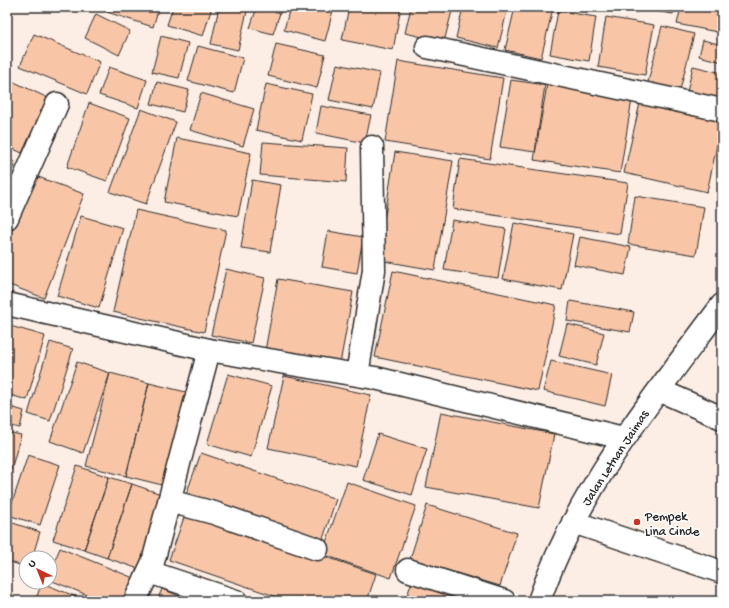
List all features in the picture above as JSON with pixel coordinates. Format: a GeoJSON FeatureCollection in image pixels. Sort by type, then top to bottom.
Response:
{"type":"FeatureCollection","features":[{"type":"Feature","properties":{"kind":"street"},"geometry":{"type":"LineString","coordinates":[[427,47],[722,110]]}},
{"type":"Feature","properties":{"kind":"street"},"geometry":{"type":"LineString","coordinates":[[7,218],[56,104]]}},
{"type":"Feature","properties":{"kind":"street"},"geometry":{"type":"LineString","coordinates":[[357,375],[374,270],[372,147]]}},
{"type":"Feature","properties":{"kind":"street"},"geometry":{"type":"LineString","coordinates":[[7,304],[208,350],[375,378],[623,438]]}},
{"type":"Feature","properties":{"kind":"street","name":"Jalan Letnan Jaimas"},"geometry":{"type":"LineString","coordinates":[[539,601],[573,522],[623,438],[722,305]]}},
{"type":"Feature","properties":{"kind":"street"},"geometry":{"type":"LineString","coordinates":[[135,601],[153,562],[208,350]]}},
{"type":"Feature","properties":{"kind":"street"},"geometry":{"type":"LineString","coordinates":[[659,390],[722,418]]}},
{"type":"Feature","properties":{"kind":"street"},"geometry":{"type":"LineString","coordinates":[[169,501],[214,513],[317,549]]}},
{"type":"Feature","properties":{"kind":"street"},"geometry":{"type":"LineString","coordinates":[[573,522],[722,572]]}},
{"type":"Feature","properties":{"kind":"street"},"geometry":{"type":"LineString","coordinates":[[408,570],[504,601]]}},
{"type":"Feature","properties":{"kind":"street"},"geometry":{"type":"LineString","coordinates":[[149,572],[236,601]]}},
{"type":"Feature","properties":{"kind":"building"},"geometry":{"type":"Polygon","coordinates":[[[108,7],[159,7],[153,27],[107,12],[108,7]]]}},
{"type":"Feature","properties":{"kind":"building"},"geometry":{"type":"Polygon","coordinates":[[[173,7],[212,7],[203,36],[167,25],[173,7]]]}},
{"type":"Feature","properties":{"kind":"building"},"geometry":{"type":"Polygon","coordinates":[[[219,7],[248,7],[238,50],[211,44],[219,7]]]}},
{"type":"Feature","properties":{"kind":"building"},"geometry":{"type":"Polygon","coordinates":[[[257,7],[282,7],[273,34],[250,28],[257,7]]]}},
{"type":"Feature","properties":{"kind":"building"},"geometry":{"type":"Polygon","coordinates":[[[290,7],[334,7],[325,41],[284,30],[290,7]]]}},
{"type":"Feature","properties":{"kind":"building"},"geometry":{"type":"Polygon","coordinates":[[[349,7],[401,7],[393,50],[342,40],[349,7]]]}},
{"type":"Feature","properties":{"kind":"building"},"geometry":{"type":"Polygon","coordinates":[[[411,7],[453,7],[444,42],[405,33],[411,7]]]}},
{"type":"Feature","properties":{"kind":"building"},"geometry":{"type":"Polygon","coordinates":[[[463,7],[508,7],[498,48],[456,38],[463,7]]]}},
{"type":"Feature","properties":{"kind":"building"},"geometry":{"type":"Polygon","coordinates":[[[515,7],[553,8],[541,58],[505,50],[515,7]]]}},
{"type":"Feature","properties":{"kind":"building"},"geometry":{"type":"Polygon","coordinates":[[[610,7],[639,7],[637,12],[610,7]]]}},
{"type":"Feature","properties":{"kind":"building"},"geometry":{"type":"Polygon","coordinates":[[[648,7],[675,7],[673,14],[648,10],[648,7]]]}},
{"type":"Feature","properties":{"kind":"building"},"geometry":{"type":"Polygon","coordinates":[[[681,7],[722,7],[722,33],[677,24],[681,7]]]}},
{"type":"Feature","properties":{"kind":"building"},"geometry":{"type":"Polygon","coordinates":[[[558,11],[596,17],[589,61],[550,54],[558,11]]]}},
{"type":"Feature","properties":{"kind":"building"},"geometry":{"type":"Polygon","coordinates":[[[96,14],[130,31],[119,55],[85,38],[96,14]]]}},
{"type":"Feature","properties":{"kind":"building"},"geometry":{"type":"Polygon","coordinates":[[[606,17],[654,25],[645,75],[598,67],[606,17]]]}},
{"type":"Feature","properties":{"kind":"building"},"geometry":{"type":"Polygon","coordinates":[[[662,26],[694,34],[679,94],[647,86],[662,26]]]}},
{"type":"Feature","properties":{"kind":"building"},"geometry":{"type":"Polygon","coordinates":[[[34,34],[100,62],[87,94],[20,66],[34,34]]]}},
{"type":"Feature","properties":{"kind":"building"},"geometry":{"type":"Polygon","coordinates":[[[161,36],[188,43],[179,78],[152,72],[161,36]]]}},
{"type":"Feature","properties":{"kind":"building"},"geometry":{"type":"Polygon","coordinates":[[[703,40],[722,45],[722,62],[699,56],[703,40]]]}},
{"type":"Feature","properties":{"kind":"building"},"geometry":{"type":"Polygon","coordinates":[[[276,44],[325,55],[317,88],[268,76],[276,44]]]}},
{"type":"Feature","properties":{"kind":"building"},"geometry":{"type":"Polygon","coordinates":[[[198,46],[243,58],[234,93],[188,81],[198,46]]]}},
{"type":"Feature","properties":{"kind":"building"},"geometry":{"type":"Polygon","coordinates":[[[398,61],[503,78],[490,159],[385,142],[398,61]]]}},
{"type":"Feature","properties":{"kind":"building"},"geometry":{"type":"Polygon","coordinates":[[[337,64],[380,73],[373,109],[329,100],[337,64]]]}},
{"type":"Feature","properties":{"kind":"building"},"geometry":{"type":"Polygon","coordinates":[[[693,66],[722,73],[722,104],[686,96],[693,66]]]}},
{"type":"Feature","properties":{"kind":"building"},"geometry":{"type":"Polygon","coordinates":[[[109,67],[147,80],[138,108],[99,95],[109,67]]]}},
{"type":"Feature","properties":{"kind":"building"},"geometry":{"type":"Polygon","coordinates":[[[10,80],[48,98],[22,153],[7,146],[7,87],[10,80]]]}},
{"type":"Feature","properties":{"kind":"building"},"geometry":{"type":"Polygon","coordinates":[[[511,80],[545,85],[535,152],[500,147],[511,80]]]}},
{"type":"Feature","properties":{"kind":"building"},"geometry":{"type":"Polygon","coordinates":[[[157,82],[189,90],[183,112],[151,104],[157,82]]]}},
{"type":"Feature","properties":{"kind":"building"},"geometry":{"type":"Polygon","coordinates":[[[266,84],[312,94],[302,140],[256,130],[266,84]]]}},
{"type":"Feature","properties":{"kind":"building"},"geometry":{"type":"Polygon","coordinates":[[[547,85],[632,99],[620,173],[534,160],[547,85]]]}},
{"type":"Feature","properties":{"kind":"building"},"geometry":{"type":"Polygon","coordinates":[[[201,93],[254,109],[243,146],[190,130],[201,93]]]}},
{"type":"Feature","properties":{"kind":"building"},"geometry":{"type":"Polygon","coordinates":[[[89,103],[130,118],[107,181],[67,167],[89,103]]]}},
{"type":"Feature","properties":{"kind":"building"},"geometry":{"type":"Polygon","coordinates":[[[640,103],[722,122],[707,192],[624,173],[640,103]]]}},
{"type":"Feature","properties":{"kind":"building"},"geometry":{"type":"Polygon","coordinates":[[[321,106],[371,115],[365,143],[316,133],[321,106]]]}},
{"type":"Feature","properties":{"kind":"building"},"geometry":{"type":"Polygon","coordinates":[[[141,109],[176,122],[146,204],[110,192],[141,109]]]}},
{"type":"Feature","properties":{"kind":"building"},"geometry":{"type":"Polygon","coordinates":[[[177,138],[251,153],[238,216],[164,202],[177,138]]]}},
{"type":"Feature","properties":{"kind":"building"},"geometry":{"type":"Polygon","coordinates":[[[263,142],[348,148],[346,182],[260,175],[263,142]]]}},
{"type":"Feature","properties":{"kind":"building"},"geometry":{"type":"Polygon","coordinates":[[[395,152],[453,161],[435,270],[378,260],[395,152]]]}},
{"type":"Feature","properties":{"kind":"building"},"geometry":{"type":"Polygon","coordinates":[[[7,159],[15,162],[7,183],[7,159]]]}},
{"type":"Feature","properties":{"kind":"building"},"geometry":{"type":"Polygon","coordinates":[[[460,159],[628,183],[620,234],[453,209],[460,159]]]}},
{"type":"Feature","properties":{"kind":"building"},"geometry":{"type":"Polygon","coordinates":[[[33,175],[84,194],[44,298],[7,284],[7,242],[33,175]]]}},
{"type":"Feature","properties":{"kind":"building"},"geometry":{"type":"Polygon","coordinates":[[[252,180],[281,185],[270,252],[241,248],[252,180]]]}},
{"type":"Feature","properties":{"kind":"building"},"geometry":{"type":"Polygon","coordinates":[[[635,196],[704,207],[696,255],[628,244],[635,196]]]}},
{"type":"Feature","properties":{"kind":"building"},"geometry":{"type":"Polygon","coordinates":[[[136,210],[226,230],[204,332],[113,312],[136,210]]]}},
{"type":"Feature","properties":{"kind":"building"},"geometry":{"type":"Polygon","coordinates":[[[81,216],[123,228],[99,308],[57,296],[81,216]]]}},
{"type":"Feature","properties":{"kind":"building"},"geometry":{"type":"Polygon","coordinates":[[[452,220],[506,229],[498,278],[444,270],[452,220]]]}},
{"type":"Feature","properties":{"kind":"building"},"geometry":{"type":"Polygon","coordinates":[[[514,223],[573,234],[562,290],[503,279],[514,223]]]}},
{"type":"Feature","properties":{"kind":"building"},"geometry":{"type":"Polygon","coordinates":[[[328,231],[363,237],[357,273],[322,267],[328,231]]]}},
{"type":"Feature","properties":{"kind":"building"},"geometry":{"type":"Polygon","coordinates":[[[580,237],[631,247],[625,275],[574,265],[580,237]]]}},
{"type":"Feature","properties":{"kind":"building"},"geometry":{"type":"Polygon","coordinates":[[[226,269],[265,278],[251,343],[211,335],[226,269]]]}},
{"type":"Feature","properties":{"kind":"building"},"geometry":{"type":"Polygon","coordinates":[[[393,271],[556,305],[538,391],[375,357],[393,271]]]}},
{"type":"Feature","properties":{"kind":"building"},"geometry":{"type":"Polygon","coordinates":[[[278,279],[353,292],[340,364],[265,351],[278,279]]]}},
{"type":"Feature","properties":{"kind":"building"},"geometry":{"type":"Polygon","coordinates":[[[570,301],[634,312],[630,332],[567,321],[570,301]]]}},
{"type":"Feature","properties":{"kind":"building"},"geometry":{"type":"Polygon","coordinates":[[[567,324],[604,333],[596,365],[559,356],[567,324]]]}},
{"type":"Feature","properties":{"kind":"building"},"geometry":{"type":"Polygon","coordinates":[[[7,325],[45,336],[27,400],[7,394],[7,325]]]}},
{"type":"Feature","properties":{"kind":"building"},"geometry":{"type":"Polygon","coordinates":[[[50,342],[73,349],[50,421],[28,414],[50,342]]]}},
{"type":"Feature","properties":{"kind":"building"},"geometry":{"type":"Polygon","coordinates":[[[551,361],[612,375],[605,406],[543,391],[551,361]]]}},
{"type":"Feature","properties":{"kind":"building"},"geometry":{"type":"Polygon","coordinates":[[[77,362],[110,373],[83,453],[50,441],[77,362]]]}},
{"type":"Feature","properties":{"kind":"building"},"geometry":{"type":"Polygon","coordinates":[[[110,373],[149,383],[126,476],[86,466],[110,373]]]}},
{"type":"Feature","properties":{"kind":"building"},"geometry":{"type":"Polygon","coordinates":[[[228,374],[272,386],[251,457],[207,444],[228,374]]]}},
{"type":"Feature","properties":{"kind":"building"},"geometry":{"type":"Polygon","coordinates":[[[284,376],[371,395],[356,466],[268,448],[284,376]]]}},
{"type":"Feature","properties":{"kind":"building"},"geometry":{"type":"Polygon","coordinates":[[[149,383],[186,392],[162,485],[126,476],[149,383]]]}},
{"type":"Feature","properties":{"kind":"building"},"geometry":{"type":"Polygon","coordinates":[[[7,406],[24,411],[20,428],[7,425],[7,406]]]}},
{"type":"Feature","properties":{"kind":"building"},"geometry":{"type":"Polygon","coordinates":[[[441,412],[554,434],[539,508],[426,487],[441,412]]]}},
{"type":"Feature","properties":{"kind":"building"},"geometry":{"type":"Polygon","coordinates":[[[7,432],[21,435],[7,484],[7,432]]]}},
{"type":"Feature","properties":{"kind":"building"},"geometry":{"type":"Polygon","coordinates":[[[378,434],[427,449],[412,495],[363,480],[378,434]]]}},
{"type":"Feature","properties":{"kind":"building"},"geometry":{"type":"Polygon","coordinates":[[[201,453],[336,499],[321,545],[184,500],[201,453]]]}},
{"type":"Feature","properties":{"kind":"building"},"geometry":{"type":"Polygon","coordinates":[[[28,455],[60,465],[40,525],[8,515],[28,455]]]}},
{"type":"Feature","properties":{"kind":"building"},"geometry":{"type":"Polygon","coordinates":[[[77,466],[109,477],[84,550],[53,540],[77,466]]]}},
{"type":"Feature","properties":{"kind":"building"},"geometry":{"type":"Polygon","coordinates":[[[109,477],[132,484],[107,558],[84,550],[109,477]]]}},
{"type":"Feature","properties":{"kind":"building"},"geometry":{"type":"Polygon","coordinates":[[[347,482],[416,506],[391,578],[322,554],[347,482]]]}},
{"type":"Feature","properties":{"kind":"building"},"geometry":{"type":"Polygon","coordinates":[[[132,484],[164,495],[139,569],[107,558],[132,484]]]}},
{"type":"Feature","properties":{"kind":"building"},"geometry":{"type":"Polygon","coordinates":[[[427,505],[517,533],[500,586],[410,559],[427,505]]]}},
{"type":"Feature","properties":{"kind":"building"},"geometry":{"type":"Polygon","coordinates":[[[187,509],[376,574],[367,601],[289,601],[169,560],[187,509]]]}},
{"type":"Feature","properties":{"kind":"building"},"geometry":{"type":"Polygon","coordinates":[[[7,521],[40,532],[34,550],[18,550],[18,564],[7,561],[7,521]]]}},
{"type":"Feature","properties":{"kind":"building"},"geometry":{"type":"Polygon","coordinates":[[[60,548],[136,579],[127,601],[102,601],[58,583],[58,553],[60,548]]]}},
{"type":"Feature","properties":{"kind":"building"},"geometry":{"type":"Polygon","coordinates":[[[413,579],[473,601],[405,601],[413,579]]]}},
{"type":"Feature","properties":{"kind":"building"},"geometry":{"type":"Polygon","coordinates":[[[58,589],[87,601],[35,601],[39,590],[58,589]]]}},
{"type":"Feature","properties":{"kind":"building"},"geometry":{"type":"Polygon","coordinates":[[[162,589],[192,601],[157,601],[162,589]]]}},
{"type":"Feature","properties":{"kind":"place","name":"Pempek Lina Cinde"},"geometry":{"type":"Point","coordinates":[637,522]}}]}
